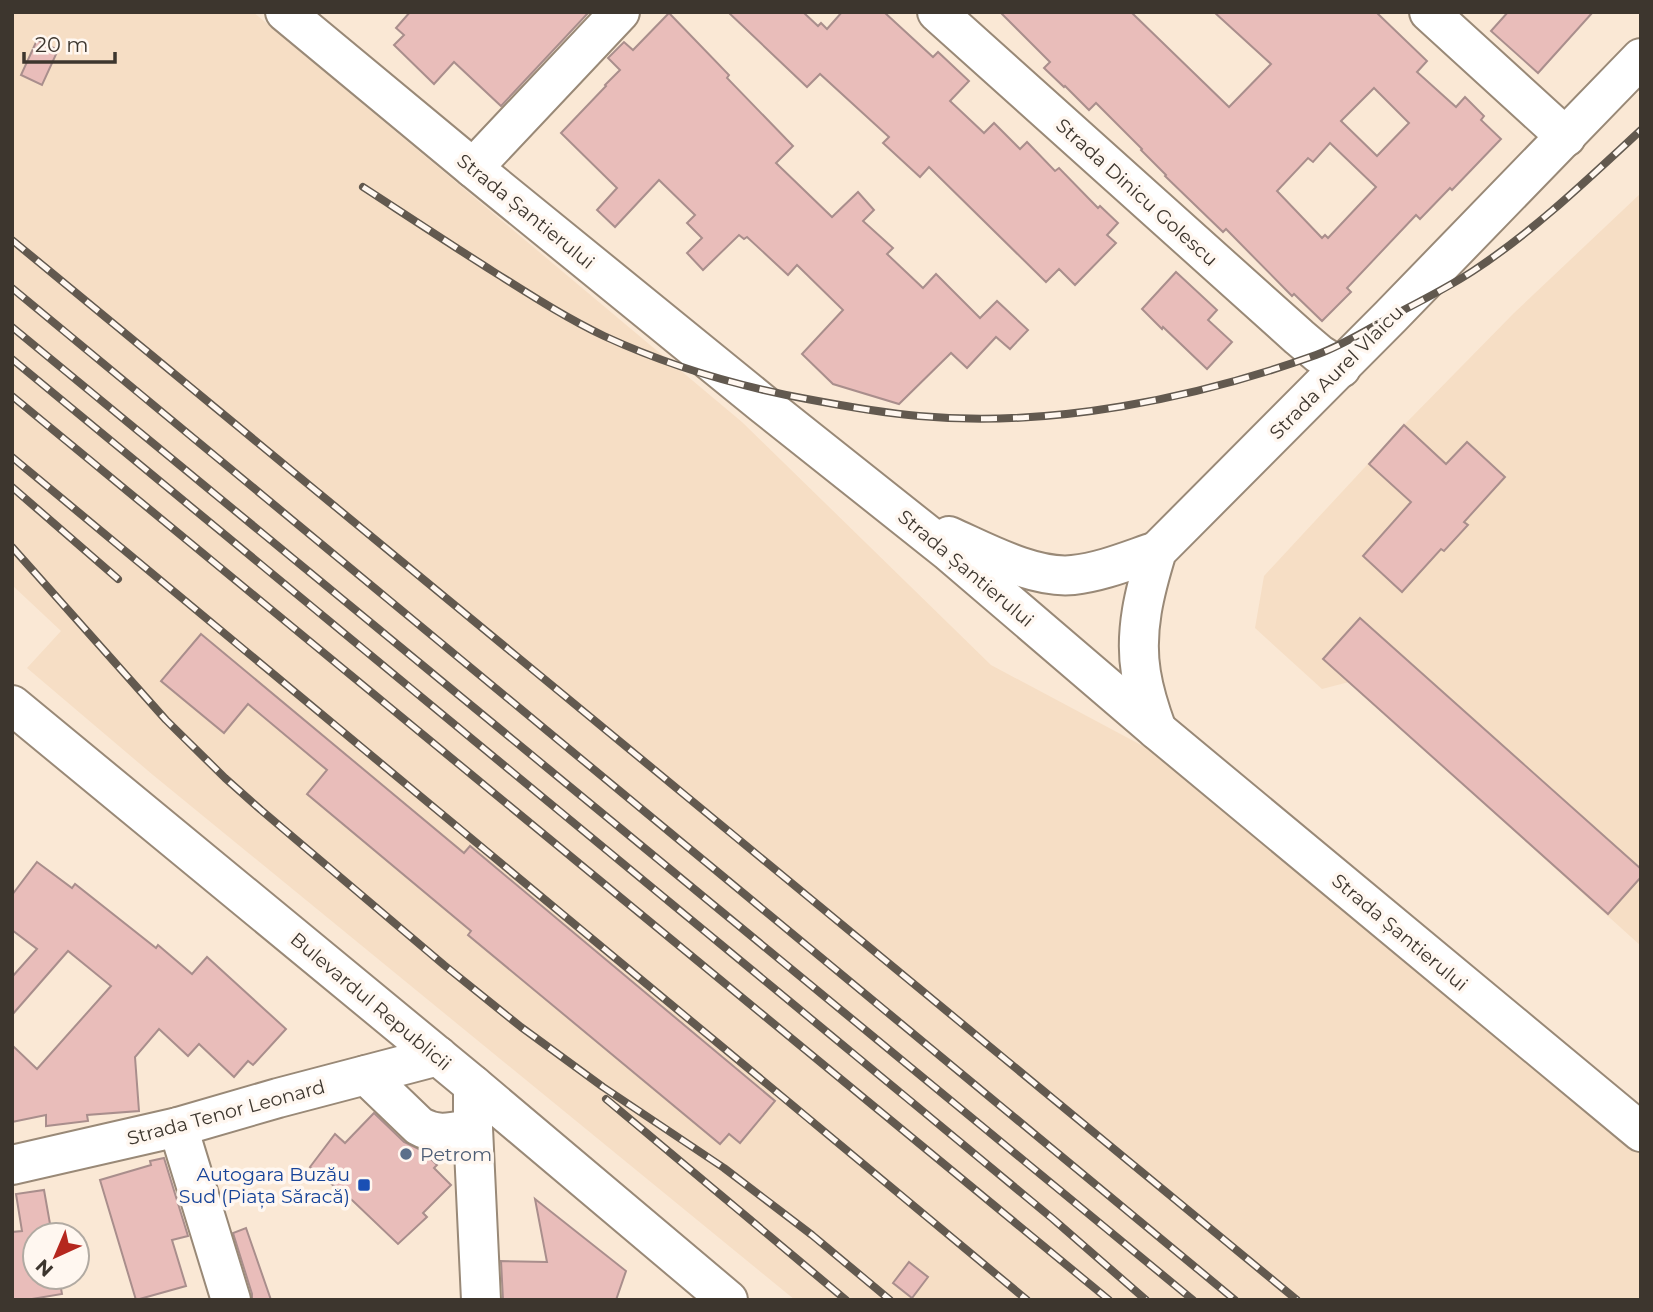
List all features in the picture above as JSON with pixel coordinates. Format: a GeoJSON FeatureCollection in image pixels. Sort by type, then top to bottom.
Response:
{"type":"FeatureCollection","features":[{"type":"Feature","properties":{"kind":"street","name":"Strada Șantierului"},"geometry":{"type":"LineString","coordinates":[[285,12],[763,404],[907,517],[1157,730],[1641,1132]]}},
{"type":"Feature","properties":{"kind":"street"},"geometry":{"type":"LineString","coordinates":[[473,168],[620,12]]}},
{"type":"Feature","properties":{"kind":"street","name":"Strada Dinicu Golescu"},"geometry":{"type":"LineString","coordinates":[[937,12],[1293,332],[1341,368]]}},
{"type":"Feature","properties":{"kind":"street"},"geometry":{"type":"LineString","coordinates":[[1429,12],[1566,137]]}},
{"type":"Feature","properties":{"kind":"street","name":"Strada Aurel Vlaicu"},"geometry":{"type":"LineString","coordinates":[[1157,730],[1140,670],[1139,626],[1147,582],[1157,551],[1341,368],[1641,58]]}},
{"type":"Feature","properties":{"kind":"street"},"geometry":{"type":"LineString","coordinates":[[907,517],[1022,568],[1045,573],[1072,575],[1098,570],[1157,551]]}},
{"type":"Feature","properties":{"kind":"street","name":"Bulevardul Republicii"},"geometry":{"type":"LineString","coordinates":[[12,705],[473,1085],[728,1300]]}},
{"type":"Feature","properties":{"kind":"street","name":"Strada Tenor Leonard"},"geometry":{"type":"LineString","coordinates":[[12,1165],[178,1127],[438,1056]]}},
{"type":"Feature","properties":{"kind":"street"},"geometry":{"type":"LineString","coordinates":[[366,1075],[426,1130],[439,1134],[473,1128]]}},
{"type":"Feature","properties":{"kind":"street"},"geometry":{"type":"LineString","coordinates":[[473,1085],[481,1300]]}},
{"type":"Feature","properties":{"kind":"street"},"geometry":{"type":"LineString","coordinates":[[178,1127],[232,1300]]}},
{"type":"Feature","properties":{"kind":"shaded area"},"geometry":{"type":"Polygon","coordinates":[[[12,12],[253,12],[742,422],[991,665],[1158,754],[1641,1151],[1641,1300],[795,1300],[153,775],[27,668],[61,631],[12,585],[12,12]]]}},
{"type":"Feature","properties":{"kind":"shaded area"},"geometry":{"type":"Polygon","coordinates":[[[1641,193],[1641,946],[1349,682],[1322,689],[1255,628],[1264,576],[1404,425],[1514,313],[1641,193]]]}},
{"type":"Feature","properties":{"kind":"building"},"geometry":{"type":"Polygon","coordinates":[[[410,12],[589,12],[501,106],[454,62],[434,84],[394,45],[404,35],[396,28],[410,12]]]}},
{"type":"Feature","properties":{"kind":"building"},"geometry":{"type":"Polygon","coordinates":[[[728,12],[803,12],[818,26],[821,23],[827,29],[842,12],[884,12],[933,57],[938,52],[969,81],[950,101],[984,133],[994,123],[1020,149],[1027,142],[1055,171],[1059,168],[1098,208],[1100,206],[1118,223],[1107,235],[1116,243],[1075,285],[1059,269],[1046,282],[929,167],[920,177],[883,143],[889,137],[820,74],[807,87],[728,12]]]}},
{"type":"Feature","properties":{"kind":"building"},"geometry":{"type":"Polygon","coordinates":[[[1000,12],[1131,12],[1229,107],[1271,64],[1214,12],[1376,12],[1427,61],[1417,72],[1456,107],[1465,97],[1484,116],[1481,120],[1501,139],[1420,219],[1416,215],[1347,288],[1351,292],[1322,321],[1294,294],[1292,296],[1226,229],[1223,232],[1096,103],[1089,110],[1044,68],[1050,62],[1000,12]],[[1374,88],[1341,121],[1377,156],[1409,123],[1374,88]],[[1330,143],[1313,162],[1308,158],[1277,191],[1322,238],[1325,235],[1328,238],[1376,187],[1330,143]]]}},
{"type":"Feature","properties":{"kind":"building"},"geometry":{"type":"Polygon","coordinates":[[[1508,12],[1593,12],[1538,73],[1491,31],[1508,12]]]}},
{"type":"Feature","properties":{"kind":"building"},"geometry":{"type":"Polygon","coordinates":[[[669,13],[793,146],[776,163],[832,217],[858,192],[874,210],[863,221],[893,248],[887,254],[923,288],[936,274],[980,318],[997,301],[1028,330],[1010,349],[996,337],[967,368],[951,353],[899,404],[833,384],[802,354],[843,310],[797,265],[788,275],[747,237],[744,239],[739,235],[703,270],[687,253],[702,238],[687,223],[695,215],[659,180],[615,227],[597,210],[617,188],[561,133],[620,70],[608,58],[624,42],[633,50],[669,13]]]}},
{"type":"Feature","properties":{"kind":"building"},"geometry":{"type":"Polygon","coordinates":[[[37,40],[58,50],[42,85],[21,75],[37,40]]]}},
{"type":"Feature","properties":{"kind":"building"},"geometry":{"type":"Polygon","coordinates":[[[1176,272],[1217,310],[1208,320],[1232,342],[1207,369],[1142,309],[1176,272]]]}},
{"type":"Feature","properties":{"kind":"building"},"geometry":{"type":"Polygon","coordinates":[[[1404,425],[1446,464],[1467,442],[1505,477],[1464,522],[1468,525],[1444,551],[1441,549],[1402,592],[1363,556],[1411,502],[1369,464],[1404,425]]]}},
{"type":"Feature","properties":{"kind":"building"},"geometry":{"type":"Polygon","coordinates":[[[1360,618],[1641,869],[1641,877],[1608,914],[1323,659],[1360,618]]]}},
{"type":"Feature","properties":{"kind":"building"},"geometry":{"type":"Polygon","coordinates":[[[201,634],[464,853],[470,846],[775,1101],[740,1143],[729,1134],[720,1144],[468,935],[471,931],[307,794],[327,770],[248,704],[224,733],[161,681],[201,634]]]}},
{"type":"Feature","properties":{"kind":"building"},"geometry":{"type":"Polygon","coordinates":[[[37,862],[72,888],[75,884],[156,948],[158,945],[192,974],[207,957],[286,1029],[253,1065],[248,1061],[234,1077],[199,1044],[188,1056],[159,1029],[135,1057],[139,1111],[87,1115],[88,1121],[46,1126],[46,1115],[12,1122],[12,1045],[37,1069],[111,986],[68,951],[12,1015],[12,977],[37,949],[12,930],[12,895],[37,862]]]}},
{"type":"Feature","properties":{"kind":"building"},"geometry":{"type":"Polygon","coordinates":[[[374,1113],[404,1142],[423,1151],[437,1165],[434,1168],[451,1185],[423,1213],[427,1217],[398,1244],[353,1201],[310,1167],[335,1134],[345,1143],[374,1113]]]}},
{"type":"Feature","properties":{"kind":"building"},"geometry":{"type":"Polygon","coordinates":[[[164,1158],[188,1236],[172,1240],[186,1286],[136,1300],[100,1180],[151,1165],[150,1161],[164,1158]]]}},
{"type":"Feature","properties":{"kind":"building"},"geometry":{"type":"Polygon","coordinates":[[[44,1190],[50,1221],[21,1221],[21,1225],[16,1194],[44,1190]]]}},
{"type":"Feature","properties":{"kind":"building"},"geometry":{"type":"Polygon","coordinates":[[[535,1199],[626,1271],[616,1300],[503,1300],[501,1261],[547,1262],[535,1199]]]}},
{"type":"Feature","properties":{"kind":"building"},"geometry":{"type":"Polygon","coordinates":[[[246,1228],[271,1300],[252,1300],[233,1233],[246,1228]]]}},
{"type":"Feature","properties":{"kind":"building"},"geometry":{"type":"Polygon","coordinates":[[[21,1231],[21,1291],[61,1291],[62,1294],[12,1300],[12,1232],[21,1231]]]}},
{"type":"Feature","properties":{"kind":"building"},"geometry":{"type":"Polygon","coordinates":[[[909,1262],[928,1277],[912,1298],[893,1283],[909,1262]]]}},
{"type":"Feature","properties":{"kind":"railway"},"geometry":{"type":"LineString","coordinates":[[363,187],[562,314],[604,336],[678,366],[755,388],[877,411],[969,419],[1019,418],[1121,407],[1171,397],[1269,371],[1336,347],[1443,289],[1496,256],[1560,204],[1641,130]]}},
{"type":"Feature","properties":{"kind":"railway"},"geometry":{"type":"LineString","coordinates":[[12,240],[1297,1300]]}},
{"type":"Feature","properties":{"kind":"railway"},"geometry":{"type":"LineString","coordinates":[[12,288],[1235,1300]]}},
{"type":"Feature","properties":{"kind":"railway"},"geometry":{"type":"LineString","coordinates":[[12,327],[1193,1300]]}},
{"type":"Feature","properties":{"kind":"railway"},"geometry":{"type":"LineString","coordinates":[[12,359],[1053,1219],[1146,1300]]}},
{"type":"Feature","properties":{"kind":"railway"},"geometry":{"type":"LineString","coordinates":[[12,396],[1109,1300]]}},
{"type":"Feature","properties":{"kind":"railway"},"geometry":{"type":"LineString","coordinates":[[12,457],[1027,1300]]}},
{"type":"Feature","properties":{"kind":"railway"},"geometry":{"type":"LineString","coordinates":[[12,487],[118,579]]}},
{"type":"Feature","properties":{"kind":"railway"},"geometry":{"type":"LineString","coordinates":[[12,547],[166,720],[261,810],[521,1027],[603,1087],[724,1168],[812,1235],[890,1300]]}},
{"type":"Feature","properties":{"kind":"railway"},"geometry":{"type":"LineString","coordinates":[[606,1099],[846,1300]]}},
{"type":"Feature","properties":{"kind":"place","name":"Petrom"},"geometry":{"type":"Point","coordinates":[406,1154]}},
{"type":"Feature","properties":{"kind":"place","name":"Autogara Buzău Sud (Piața Săracă)"},"geometry":{"type":"Point","coordinates":[364,1185]}}]}
